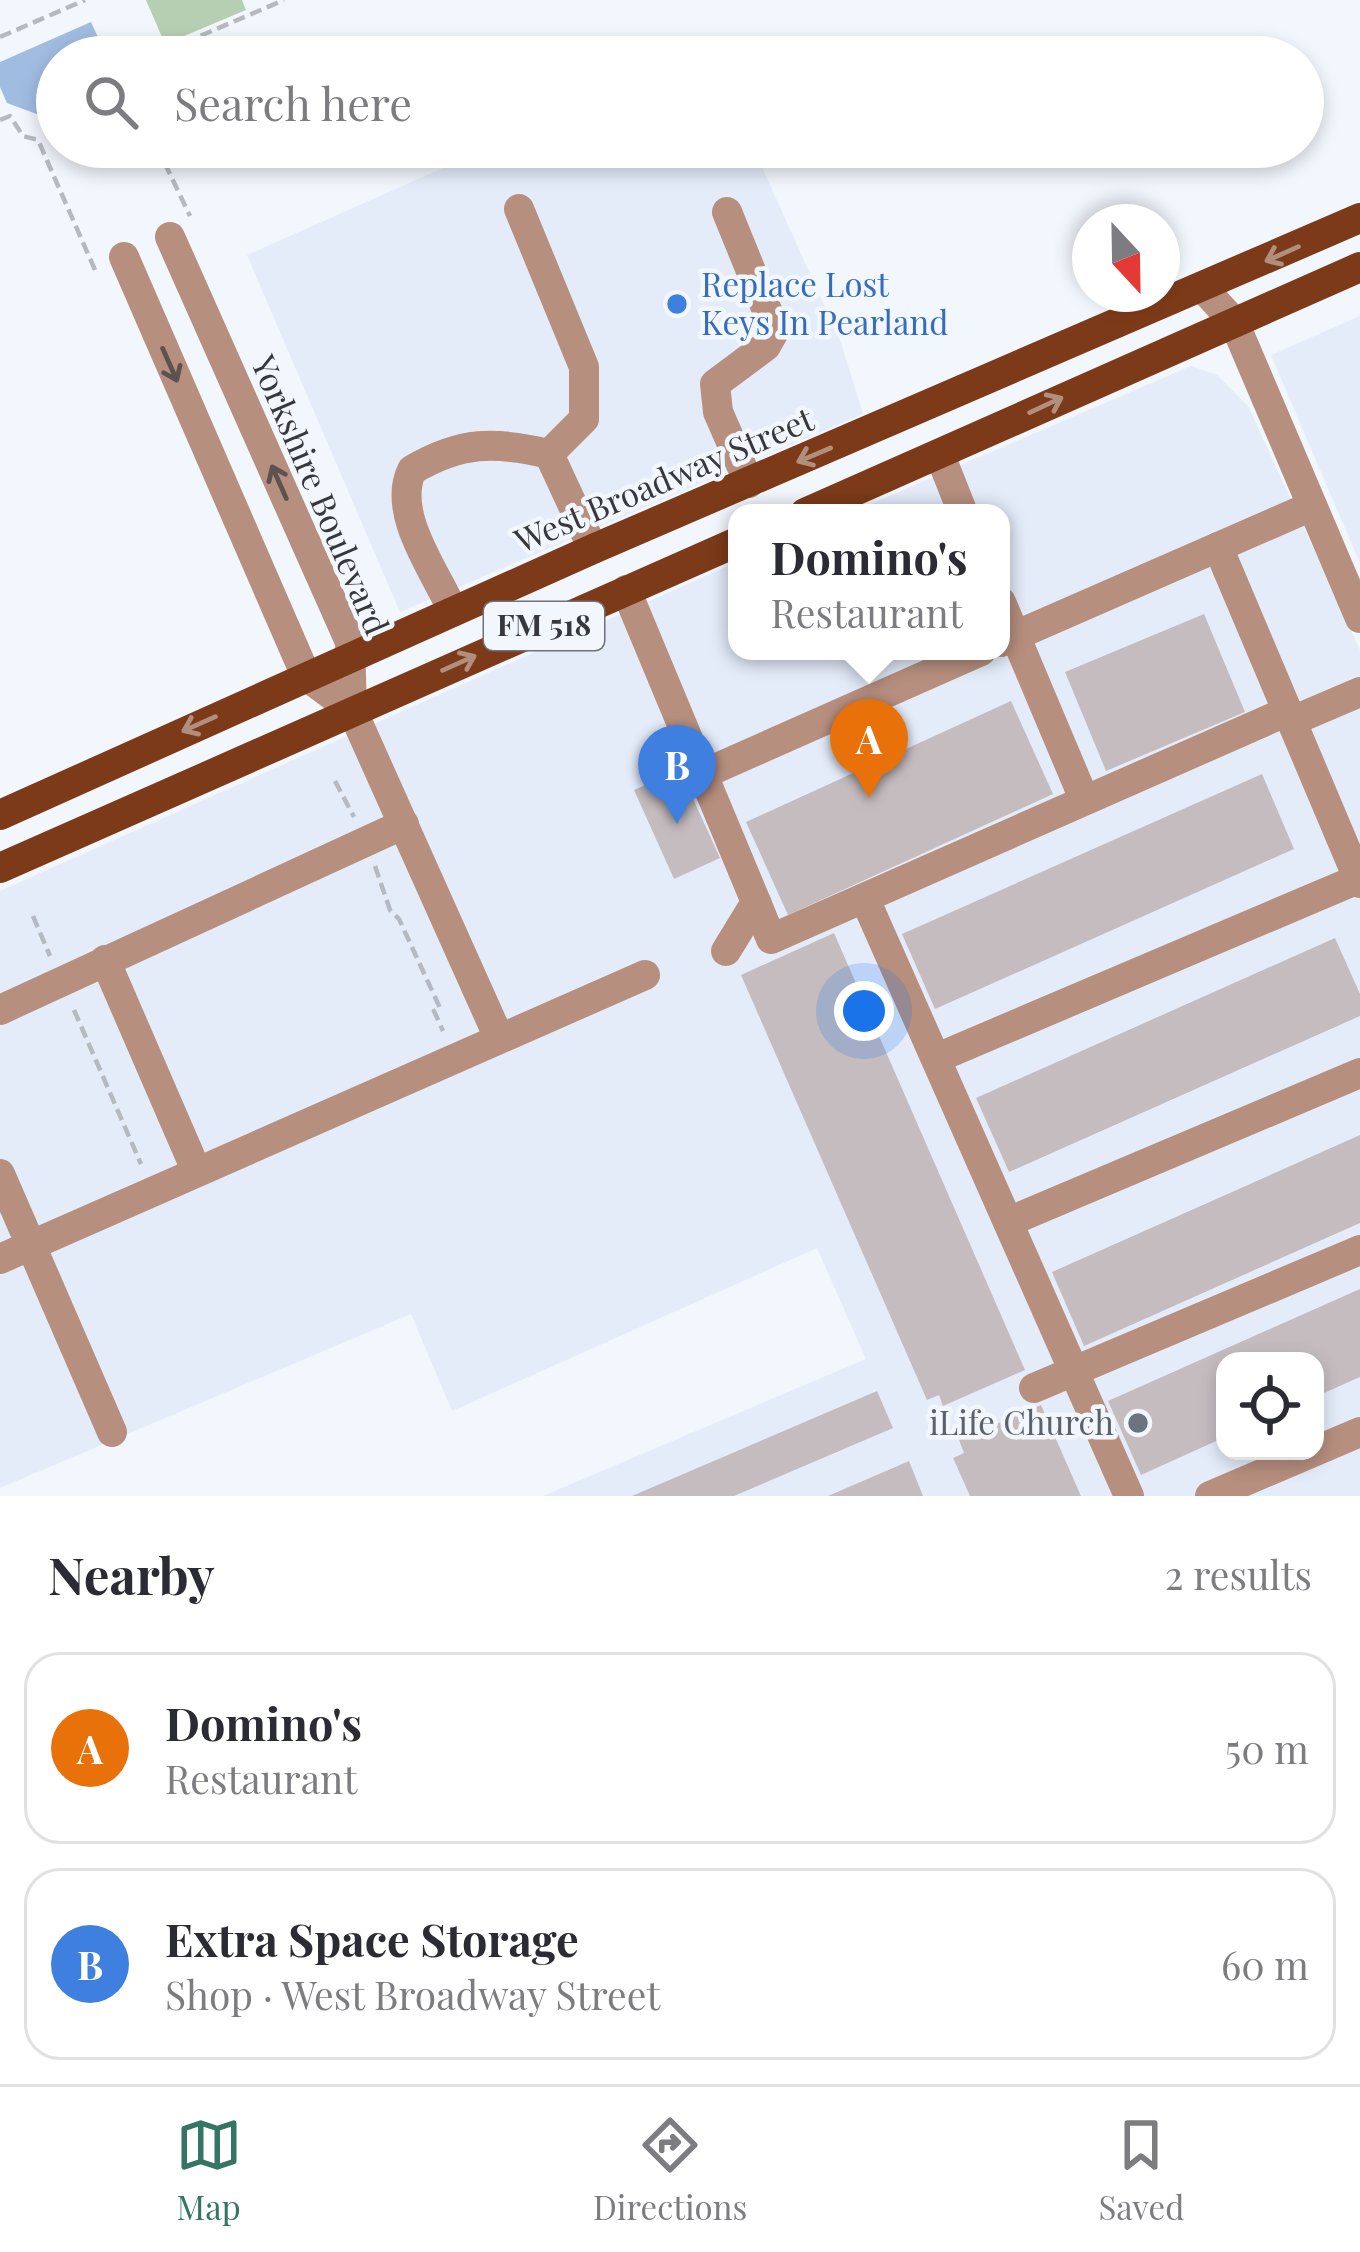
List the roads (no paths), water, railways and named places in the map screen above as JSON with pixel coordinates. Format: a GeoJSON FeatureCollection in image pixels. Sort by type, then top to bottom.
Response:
{"type":"FeatureCollection","features":[{"type":"Feature","properties":{"kind":"main road","name":"West Broadway Street"},"geometry":{"type":"LineString","coordinates":[[0,815],[593,549],[1360,218]]}},
{"type":"Feature","properties":{"kind":"main road"},"geometry":{"type":"LineString","coordinates":[[826,504],[1360,267]]}},
{"type":"Feature","properties":{"kind":"main road","name":"FM 518"},"geometry":{"type":"LineString","coordinates":[[0,868],[728,546]]}},
{"type":"Feature","properties":{"kind":"street"},"geometry":{"type":"LineString","coordinates":[[519,209],[584,367],[584,419],[548,454]]}},
{"type":"Feature","properties":{"kind":"street"},"geometry":{"type":"LineString","coordinates":[[727,212],[775,329],[766,346],[715,385],[718,412],[748,483]]}},
{"type":"Feature","properties":{"kind":"street","name":"Yorkshire Boulevard"},"geometry":{"type":"LineString","coordinates":[[183,232],[350,642],[352,710]]}},
{"type":"Feature","properties":{"kind":"street"},"geometry":{"type":"LineString","coordinates":[[124,257],[306,676],[352,710],[500,1038]]}},
{"type":"Feature","properties":{"kind":"street"},"geometry":{"type":"LineString","coordinates":[[1203,288],[1234,322],[1360,618]]}},
{"type":"Feature","properties":{"kind":"street"},"geometry":{"type":"LineString","coordinates":[[453,611],[409,516],[406,482],[412,470],[472,443],[500,442],[548,454]]}},
{"type":"Feature","properties":{"kind":"street"},"geometry":{"type":"LineString","coordinates":[[548,454],[593,549]]}},
{"type":"Feature","properties":{"kind":"street"},"geometry":{"type":"LineString","coordinates":[[940,454],[959,504]]}},
{"type":"Feature","properties":{"kind":"street"},"geometry":{"type":"LineString","coordinates":[[1010,638],[1312,506]]}},
{"type":"Feature","properties":{"kind":"street"},"geometry":{"type":"LineString","coordinates":[[937,1058],[1359,881],[1218,547]]}},
{"type":"Feature","properties":{"kind":"street"},"geometry":{"type":"LineString","coordinates":[[626,590],[771,938],[1084,800],[1360,692]]}},
{"type":"Feature","properties":{"kind":"street"},"geometry":{"type":"LineString","coordinates":[[1010,643],[1084,800]]}},
{"type":"Feature","properties":{"kind":"street"},"geometry":{"type":"LineString","coordinates":[[701,775],[961,660]]}},
{"type":"Feature","properties":{"kind":"street"},"geometry":{"type":"LineString","coordinates":[[0,1010],[232,905],[264,884],[404,824]]}},
{"type":"Feature","properties":{"kind":"street"},"geometry":{"type":"LineString","coordinates":[[865,899],[1130,1496]]}},
{"type":"Feature","properties":{"kind":"street"},"geometry":{"type":"LineString","coordinates":[[726,950],[755,902]]}},
{"type":"Feature","properties":{"kind":"street"},"geometry":{"type":"LineString","coordinates":[[104,960],[196,1170]]}},
{"type":"Feature","properties":{"kind":"street"},"geometry":{"type":"LineString","coordinates":[[0,1259],[646,975]]}},
{"type":"Feature","properties":{"kind":"street"},"geometry":{"type":"LineString","coordinates":[[1008,1222],[1360,1073]]}},
{"type":"Feature","properties":{"kind":"street"},"geometry":{"type":"LineString","coordinates":[[0,1174],[112,1432]]}},
{"type":"Feature","properties":{"kind":"street"},"geometry":{"type":"LineString","coordinates":[[1034,1388],[1360,1250]]}},
{"type":"Feature","properties":{"kind":"street"},"geometry":{"type":"LineString","coordinates":[[1210,1496],[1360,1432]]}},
{"type":"Feature","properties":{"kind":"water"},"geometry":{"type":"Polygon","coordinates":[[[91,22],[97,36],[59,36],[91,22]]]}},
{"type":"Feature","properties":{"kind":"water"},"geometry":{"type":"Polygon","coordinates":[[[36,46],[36,114],[7,103],[0,87],[0,62],[36,46]]]}},
{"type":"Feature","properties":{"kind":"place","name":"Replace Lost Keys In Pearland"},"geometry":{"type":"Point","coordinates":[677,304]}},
{"type":"Feature","properties":{"kind":"place","name":"Domino's"},"geometry":{"type":"Point","coordinates":[869,798]}},
{"type":"Feature","properties":{"kind":"place","name":"Extra Space Storage"},"geometry":{"type":"Point","coordinates":[677,824]}},
{"type":"Feature","properties":{"kind":"place","name":"iLife Church"},"geometry":{"type":"Point","coordinates":[1138,1423]}}]}
